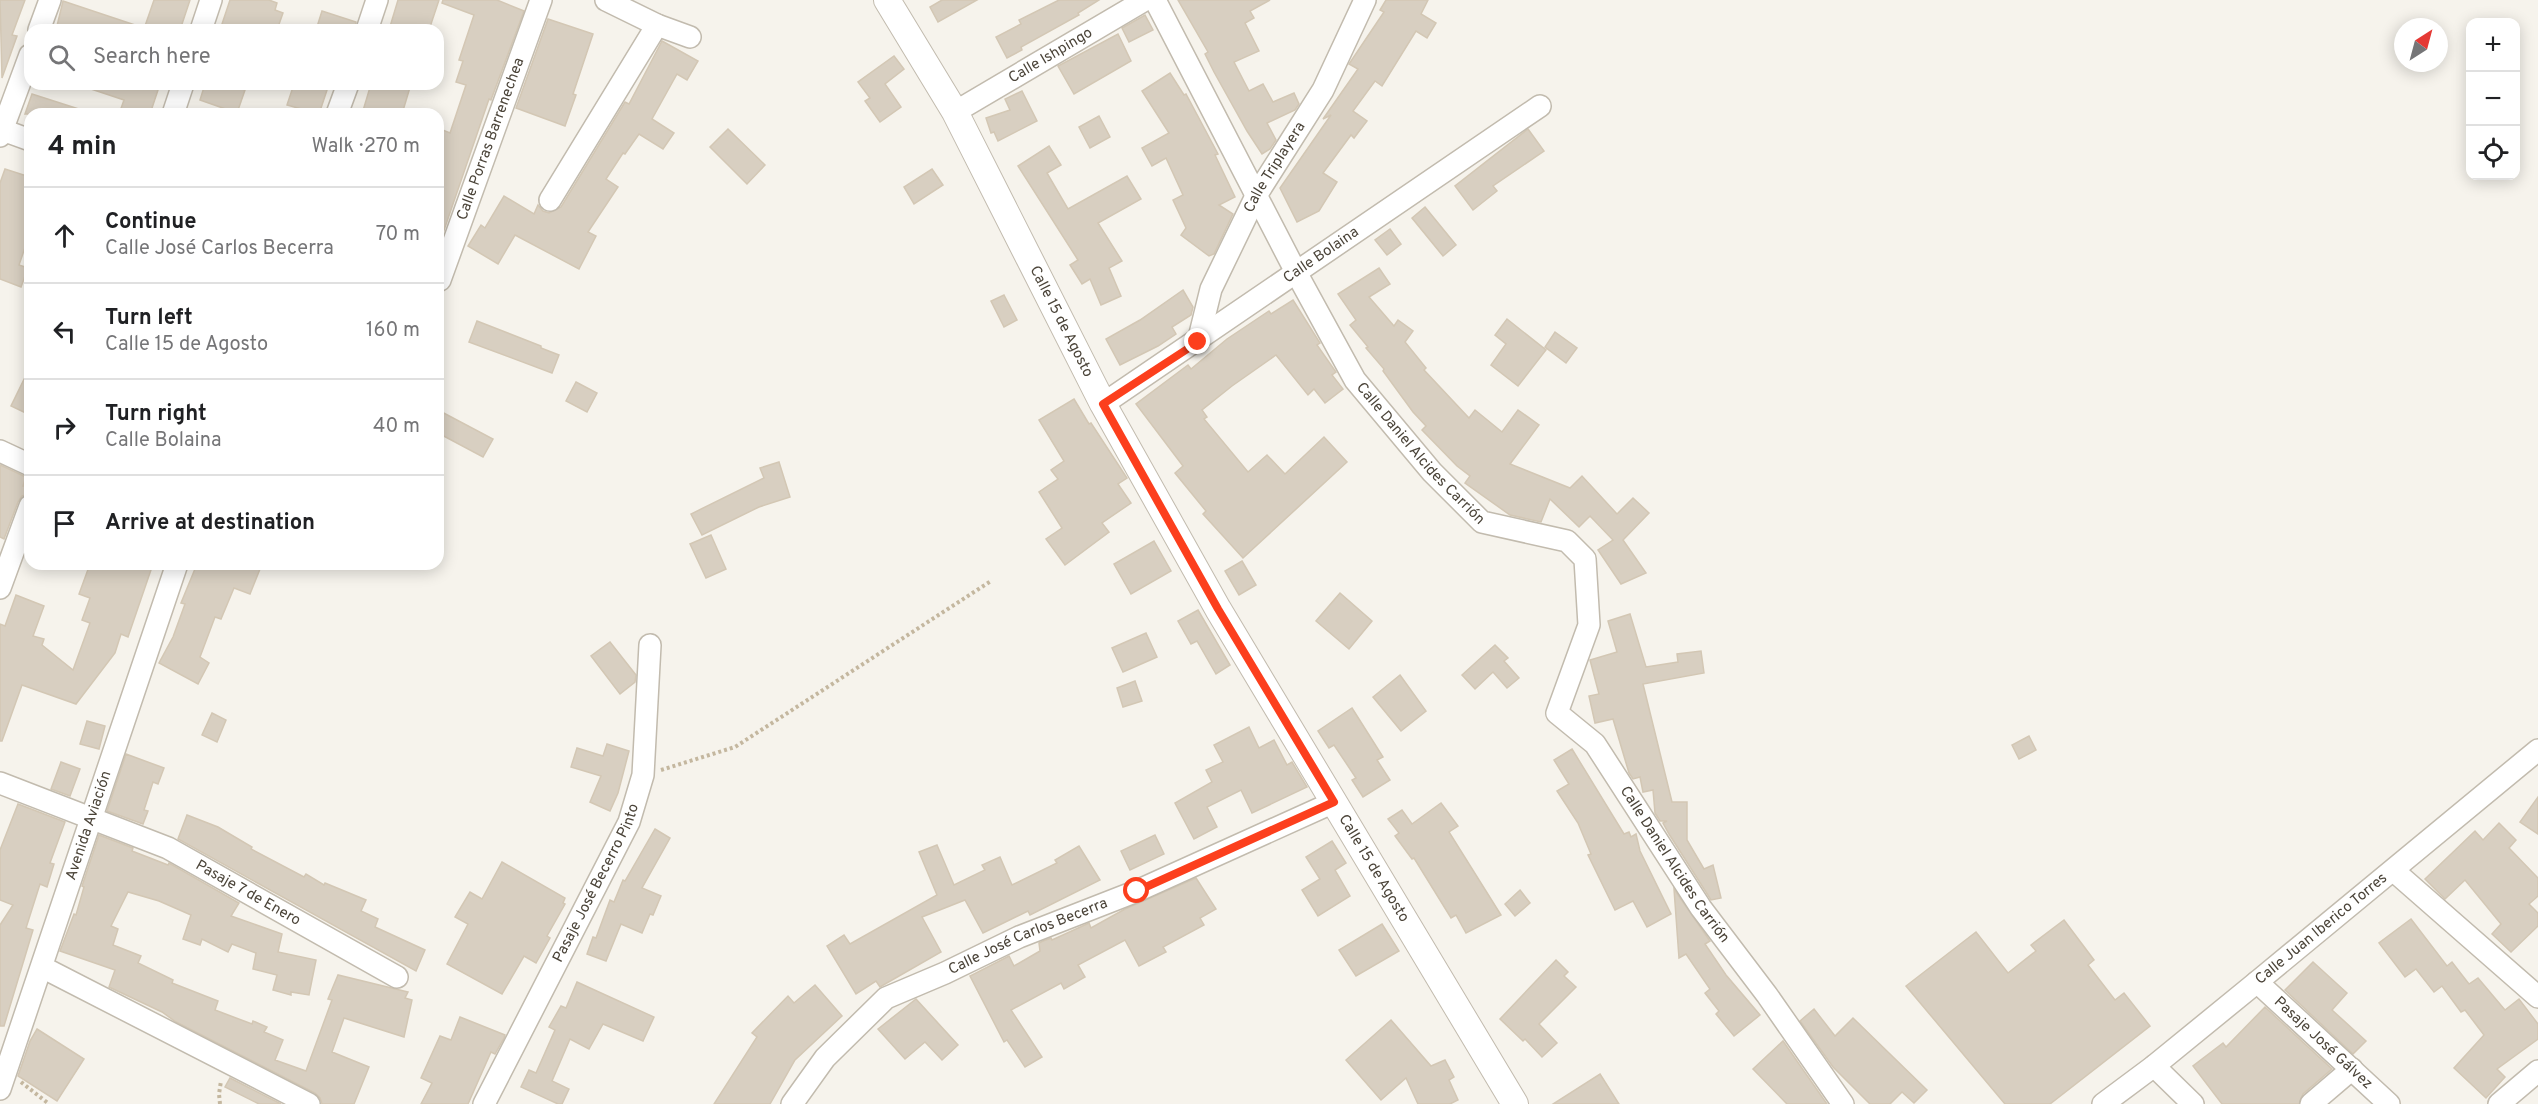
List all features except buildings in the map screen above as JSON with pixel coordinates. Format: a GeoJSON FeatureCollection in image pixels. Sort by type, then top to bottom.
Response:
{"type":"FeatureCollection","features":[{"type":"Feature","properties":{"kind":"street"},"geometry":{"type":"LineString","coordinates":[[41,24],[51,0]]}},
{"type":"Feature","properties":{"kind":"street"},"geometry":{"type":"LineString","coordinates":[[203,24],[212,0]]}},
{"type":"Feature","properties":{"kind":"street"},"geometry":{"type":"LineString","coordinates":[[369,24],[377,0]]}},
{"type":"Feature","properties":{"kind":"street","name":"Calle Porras Barrenechea"},"geometry":{"type":"LineString","coordinates":[[444,266],[541,0]]}},
{"type":"Feature","properties":{"kind":"street"},"geometry":{"type":"LineString","coordinates":[[606,0],[657,25],[690,37]]}},
{"type":"Feature","properties":{"kind":"street","name":"Calle 15 de Agosto"},"geometry":{"type":"LineString","coordinates":[[887,0],[955,112],[1103,404],[1218,609],[1515,1104]]}},
{"type":"Feature","properties":{"kind":"street","name":"Calle Ishpingo"},"geometry":{"type":"LineString","coordinates":[[955,112],[1145,0]]}},
{"type":"Feature","properties":{"kind":"street","name":"Calle Daniel Alcides Carrión"},"geometry":{"type":"LineString","coordinates":[[1155,0],[1355,380],[1432,472],[1482,522],[1567,541],[1585,559],[1589,625],[1557,713],[1595,744],[1701,908],[1767,995],[1843,1104]]}},
{"type":"Feature","properties":{"kind":"street","name":"Calle Triplayera"},"geometry":{"type":"LineString","coordinates":[[1198,342],[1211,289],[1257,194],[1323,90],[1365,0]]}},
{"type":"Feature","properties":{"kind":"street"},"geometry":{"type":"LineString","coordinates":[[550,200],[657,25]]}},
{"type":"Feature","properties":{"kind":"street"},"geometry":{"type":"LineString","coordinates":[[24,71],[1,132],[24,138]]}},
{"type":"Feature","properties":{"kind":"street"},"geometry":{"type":"LineString","coordinates":[[175,108],[181,90]]}},
{"type":"Feature","properties":{"kind":"street"},"geometry":{"type":"LineString","coordinates":[[339,108],[346,90]]}},
{"type":"Feature","properties":{"kind":"street","name":"Calle Bolaina"},"geometry":{"type":"LineString","coordinates":[[1103,404],[1198,342],[1540,106]]}},
{"type":"Feature","properties":{"kind":"street"},"geometry":{"type":"LineString","coordinates":[[0,452],[24,462]]}},
{"type":"Feature","properties":{"kind":"street"},"geometry":{"type":"LineString","coordinates":[[0,588],[24,522]]}},
{"type":"Feature","properties":{"kind":"street","name":"Avenida Aviación"},"geometry":{"type":"LineString","coordinates":[[3,1079],[175,570]]}},
{"type":"Feature","properties":{"kind":"street","name":"Pasaje José Becerro Pinto"},"geometry":{"type":"LineString","coordinates":[[484,1104],[629,822],[643,775],[650,645]]}},
{"type":"Feature","properties":{"kind":"street","name":"Calle Juan Iberico Torres"},"geometry":{"type":"LineString","coordinates":[[2103,1104],[2154,1066],[2537,753]]}},
{"type":"Feature","properties":{"kind":"street","name":"Pasaje 7 de Enero"},"geometry":{"type":"LineString","coordinates":[[0,783],[93,817],[168,848],[397,977]]}},
{"type":"Feature","properties":{"kind":"street","name":"Calle José Carlos Becerra"},"geometry":{"type":"LineString","coordinates":[[792,1104],[825,1058],[886,998],[945,973],[1019,937],[1137,891],[1334,802]]}},
{"type":"Feature","properties":{"kind":"street"},"geometry":{"type":"LineString","coordinates":[[2394,871],[2538,997]]}},
{"type":"Feature","properties":{"kind":"street"},"geometry":{"type":"LineString","coordinates":[[42,967],[309,1104]]}},
{"type":"Feature","properties":{"kind":"street","name":"Pasaje José Gálvez"},"geometry":{"type":"LineString","coordinates":[[2257,982],[2389,1104]]}},
{"type":"Feature","properties":{"kind":"street"},"geometry":{"type":"LineString","coordinates":[[2154,1066],[2193,1104]]}},
{"type":"Feature","properties":{"kind":"street"},"geometry":{"type":"LineString","coordinates":[[2311,1104],[2352,1069]]}},
{"type":"Feature","properties":{"kind":"street"},"geometry":{"type":"LineString","coordinates":[[2499,1104],[2538,1071]]}},
{"type":"Feature","properties":{"kind":"path"},"geometry":{"type":"LineString","coordinates":[[643,775],[735,747],[991,581]]}},
{"type":"Feature","properties":{"kind":"path"},"geometry":{"type":"LineString","coordinates":[[3,1079],[49,1104]]}},
{"type":"Feature","properties":{"kind":"route"},"geometry":{"type":"LineString","coordinates":[[1137,891],[1334,802],[1218,609],[1103,404],[1198,342]]}}]}
